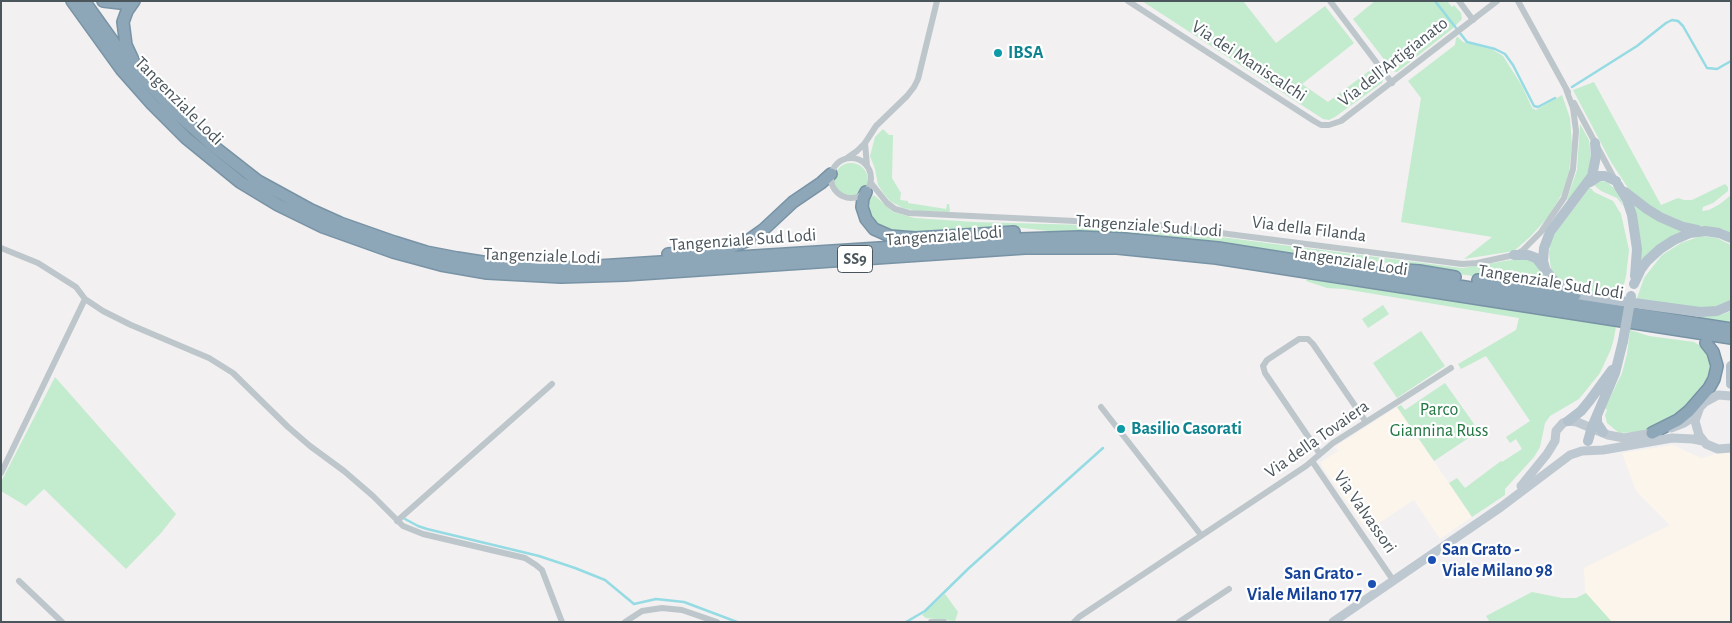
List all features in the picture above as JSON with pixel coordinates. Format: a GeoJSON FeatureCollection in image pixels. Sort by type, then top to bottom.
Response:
{"type":"FeatureCollection","features":[{"type":"Feature","properties":{"kind":"highway","name":"Tangenziale Lodi"},"geometry":{"type":"LineString","coordinates":[[72,1],[121,69],[152,104],[203,152],[240,182],[278,205],[323,227],[393,252],[441,265],[496,274],[561,277],[625,275],[1025,248],[1117,248],[1216,258],[1731,338]]}},
{"type":"Feature","properties":{"kind":"highway","name":"Tangenziale Sud Lodi"},"geometry":{"type":"LineString","coordinates":[[84,1],[110,39],[139,73],[183,120],[232,162],[258,181],[282,195],[340,223],[426,252],[482,262],[539,268],[604,266],[1050,238],[1117,238],[1183,244],[1382,273],[1731,329]]}},
{"type":"Feature","properties":{"kind":"highway"},"geometry":{"type":"LineString","coordinates":[[102,1],[120,3],[130,1]]}},
{"type":"Feature","properties":{"kind":"highway"},"geometry":{"type":"LineString","coordinates":[[134,1],[127,11],[124,22],[126,45],[139,73]]}},
{"type":"Feature","properties":{"kind":"highway"},"geometry":{"type":"LineString","coordinates":[[604,266],[640,256],[713,251],[734,246],[756,235],[793,202],[821,184],[831,174]]}},
{"type":"Feature","properties":{"kind":"highway"},"geometry":{"type":"LineString","coordinates":[[868,188],[863,198],[862,207],[866,219],[874,229],[890,236],[915,238],[1011,232],[1050,238]]}},
{"type":"Feature","properties":{"kind":"highway"},"geometry":{"type":"LineString","coordinates":[[1382,273],[1390,270],[1419,271],[1575,295]]}},
{"type":"Feature","properties":{"kind":"highway"},"geometry":{"type":"LineString","coordinates":[[1663,327],[1674,334],[1706,343],[1715,350],[1720,363],[1721,373],[1719,382],[1711,397]]}},
{"type":"Feature","properties":{"kind":"highway"},"geometry":{"type":"LineString","coordinates":[[1652,433],[1678,420],[1689,411],[1709,388],[1714,379],[1717,366],[1713,352],[1706,343]]}},
{"type":"Feature","properties":{"kind":"main road"},"geometry":{"type":"LineString","coordinates":[[1590,182],[1596,162],[1595,143]]}},
{"type":"Feature","properties":{"kind":"main road"},"geometry":{"type":"LineString","coordinates":[[1546,269],[1543,254],[1550,232],[1590,182],[1600,176],[1605,176],[1617,183],[1636,201],[1660,217],[1682,227],[1719,233],[1731,238]]}},
{"type":"Feature","properties":{"kind":"main road"},"geometry":{"type":"LineString","coordinates":[[1582,451],[1611,386],[1622,346],[1634,284],[1637,257],[1632,215],[1627,200],[1617,183]]}},
{"type":"Feature","properties":{"kind":"main road"},"geometry":{"type":"LineString","coordinates":[[1634,284],[1647,261],[1667,244],[1690,233],[1705,231]]}},
{"type":"Feature","properties":{"kind":"main road"},"geometry":{"type":"LineString","coordinates":[[1514,255],[1528,255],[1536,258],[1560,287],[1575,295],[1700,312],[1717,311],[1731,305]]}},
{"type":"Feature","properties":{"kind":"main road"},"geometry":{"type":"LineString","coordinates":[[1570,455],[1560,451],[1554,436],[1559,426],[1581,411],[1596,393],[1614,368],[1622,346]]}},
{"type":"Feature","properties":{"kind":"main road"},"geometry":{"type":"LineString","coordinates":[[1731,366],[1731,384]]}},
{"type":"Feature","properties":{"kind":"main road"},"geometry":{"type":"LineString","coordinates":[[1568,421],[1592,427],[1614,437],[1624,438],[1684,424],[1697,414],[1711,397],[1718,395],[1731,396]]}},
{"type":"Feature","properties":{"kind":"main road"},"geometry":{"type":"LineString","coordinates":[[1697,414],[1696,428],[1703,441]]}},
{"type":"Feature","properties":{"kind":"main road"},"geometry":{"type":"LineString","coordinates":[[1597,415],[1599,427],[1603,432]]}},
{"type":"Feature","properties":{"kind":"main road"},"geometry":{"type":"LineString","coordinates":[[1581,424],[1587,430],[1588,441]]}},
{"type":"Feature","properties":{"kind":"main road"},"geometry":{"type":"LineString","coordinates":[[1333,622],[1570,455],[1582,451],[1608,449],[1672,438],[1703,441],[1718,449],[1731,448]]}},
{"type":"Feature","properties":{"kind":"main road"},"geometry":{"type":"LineString","coordinates":[[1511,498],[1547,454],[1555,441]]}},
{"type":"Feature","properties":{"kind":"street"},"geometry":{"type":"LineString","coordinates":[[865,143],[871,174],[868,188],[856,198],[851,199],[842,196],[834,190],[831,184],[831,174],[836,164],[857,151],[865,143],[876,126],[914,87],[918,79],[937,1]]}},
{"type":"Feature","properties":{"kind":"street","name":"Via dei Maniscalchi"},"geometry":{"type":"LineString","coordinates":[[1128,1],[1314,121],[1329,125]]}},
{"type":"Feature","properties":{"kind":"street"},"geometry":{"type":"LineString","coordinates":[[1330,1],[1392,83]]}},
{"type":"Feature","properties":{"kind":"street"},"geometry":{"type":"LineString","coordinates":[[1459,1],[1473,20]]}},
{"type":"Feature","properties":{"kind":"street","name":"Via dell'Artigianato"},"geometry":{"type":"LineString","coordinates":[[1329,125],[1341,121],[1497,1]]}},
{"type":"Feature","properties":{"kind":"street"},"geometry":{"type":"LineString","coordinates":[[1518,1],[1617,183]]}},
{"type":"Feature","properties":{"kind":"street"},"geometry":{"type":"LineString","coordinates":[[1514,255],[1527,247],[1542,232],[1559,207],[1568,189],[1574,161],[1576,131],[1566,89]]}},
{"type":"Feature","properties":{"kind":"street"},"geometry":{"type":"LineString","coordinates":[[847,158],[858,159],[868,166]]}},
{"type":"Feature","properties":{"kind":"street","name":"Via della Filanda"},"geometry":{"type":"LineString","coordinates":[[868,188],[895,209],[909,213],[1158,225],[1462,264],[1477,263],[1514,255]]}},
{"type":"Feature","properties":{"kind":"street"},"geometry":{"type":"LineString","coordinates":[[1,248],[38,263],[76,287],[85,298],[103,311],[209,358],[233,373],[288,427],[373,496],[403,526],[423,534],[525,558],[536,565],[542,570],[562,622]]}},
{"type":"Feature","properties":{"kind":"street"},"geometry":{"type":"LineString","coordinates":[[1,473],[85,298]]}},
{"type":"Feature","properties":{"kind":"street"},"geometry":{"type":"LineString","coordinates":[[1320,454],[1265,373],[1263,366],[1267,360],[1299,339],[1308,339],[1366,422]]}},
{"type":"Feature","properties":{"kind":"street","name":"Via della Tovaiera"},"geometry":{"type":"LineString","coordinates":[[1074,622],[1078,617],[1312,461],[1333,443],[1451,368]]}},
{"type":"Feature","properties":{"kind":"street"},"geometry":{"type":"LineString","coordinates":[[397,521],[552,384]]}},
{"type":"Feature","properties":{"kind":"street"},"geometry":{"type":"LineString","coordinates":[[1101,407],[1201,535]]}},
{"type":"Feature","properties":{"kind":"street","name":"Via Valvassori"},"geometry":{"type":"LineString","coordinates":[[1312,461],[1394,580]]}},
{"type":"Feature","properties":{"kind":"street"},"geometry":{"type":"LineString","coordinates":[[19,581],[62,622]]}},
{"type":"Feature","properties":{"kind":"street"},"geometry":{"type":"LineString","coordinates":[[1179,622],[1229,589]]}},
{"type":"Feature","properties":{"kind":"street"},"geometry":{"type":"LineString","coordinates":[[625,622],[642,611],[662,608],[682,610],[717,622]]}},
{"type":"Feature","properties":{"kind":"street"},"geometry":{"type":"LineString","coordinates":[[931,622],[944,622]]}},
{"type":"Feature","properties":{"kind":"shaded area"},"geometry":{"type":"Polygon","coordinates":[[[1397,407],[1472,517],[1440,539],[1414,500],[1367,531],[1321,465],[1321,462],[1338,451],[1335,447],[1397,407]]]}},
{"type":"Feature","properties":{"kind":"shaded area"},"geometry":{"type":"Polygon","coordinates":[[[1673,445],[1701,458],[1731,450],[1731,622],[1612,622],[1585,592],[1584,568],[1670,525],[1636,491],[1622,453],[1673,445]]]}},
{"type":"Feature","properties":{"kind":"green space"},"geometry":{"type":"Polygon","coordinates":[[[1142,1],[1243,1],[1276,43],[1325,6],[1354,43],[1302,84],[1328,102],[1373,68],[1383,80],[1382,83],[1335,117],[1329,120],[1323,119],[1142,1]]]}},
{"type":"Feature","properties":{"kind":"green space"},"geometry":{"type":"Polygon","coordinates":[[[1375,1],[1447,1],[1452,7],[1454,5],[1461,13],[1462,19],[1397,72],[1393,71],[1353,19],[1375,1]]]}},
{"type":"Feature","properties":{"kind":"green space"},"geometry":{"type":"Polygon","coordinates":[[[1458,37],[1463,42],[1493,50],[1503,56],[1522,86],[1532,108],[1536,110],[1562,95],[1570,118],[1572,145],[1569,172],[1563,192],[1549,216],[1531,236],[1514,251],[1464,259],[1492,237],[1401,222],[1421,98],[1408,81],[1455,45],[1456,38],[1458,37]]]}},
{"type":"Feature","properties":{"kind":"green space"},"geometry":{"type":"Polygon","coordinates":[[[1594,82],[1661,205],[1678,198],[1692,200],[1725,184],[1728,187],[1728,191],[1713,203],[1703,207],[1702,211],[1709,210],[1720,204],[1731,195],[1731,233],[1723,229],[1690,225],[1654,209],[1628,188],[1611,162],[1573,90],[1594,82]]]}},
{"type":"Feature","properties":{"kind":"green space"},"geometry":{"type":"Polygon","coordinates":[[[1580,124],[1589,140],[1591,158],[1589,172],[1569,201],[1567,199],[1577,170],[1580,124]]]}},
{"type":"Feature","properties":{"kind":"green space"},"geometry":{"type":"Polygon","coordinates":[[[883,129],[889,135],[893,135],[892,178],[901,193],[900,200],[946,209],[947,204],[949,204],[949,212],[918,211],[903,208],[890,201],[884,194],[878,185],[870,156],[875,137],[883,129]]]}},
{"type":"Feature","properties":{"kind":"green space"},"geometry":{"type":"Polygon","coordinates":[[[851,163],[858,164],[863,168],[867,173],[867,187],[863,192],[858,196],[851,197],[844,196],[839,192],[835,187],[834,180],[835,173],[839,168],[844,164],[851,163]]]}},
{"type":"Feature","properties":{"kind":"green space"},"geometry":{"type":"Polygon","coordinates":[[[1600,181],[1607,182],[1616,190],[1624,207],[1617,198],[1601,191],[1594,185],[1600,181]]]}},
{"type":"Feature","properties":{"kind":"green space"},"geometry":{"type":"Polygon","coordinates":[[[1590,187],[1594,192],[1613,201],[1621,214],[1629,250],[1621,297],[1575,291],[1562,285],[1551,269],[1549,253],[1551,239],[1590,187]]]}},
{"type":"Feature","properties":{"kind":"green space"},"geometry":{"type":"Polygon","coordinates":[[[874,195],[893,212],[915,218],[1158,229],[1462,268],[1523,258],[1533,261],[1544,272],[1552,286],[1551,288],[1381,262],[1324,258],[1157,235],[1057,232],[1015,227],[928,233],[894,232],[888,231],[871,221],[866,207],[868,201],[874,195]]]}},
{"type":"Feature","properties":{"kind":"green space"},"geometry":{"type":"Polygon","coordinates":[[[1632,203],[1683,231],[1640,263],[1632,203]]]}},
{"type":"Feature","properties":{"kind":"green space"},"geometry":{"type":"Polygon","coordinates":[[[1701,236],[1717,238],[1731,245],[1731,301],[1711,309],[1636,301],[1644,278],[1662,255],[1681,243],[1701,236]]]}},
{"type":"Feature","properties":{"kind":"green space"},"geometry":{"type":"Polygon","coordinates":[[[1308,279],[1616,326],[1614,338],[1600,373],[1579,399],[1550,416],[1545,423],[1540,447],[1534,457],[1505,489],[1505,495],[1472,517],[1449,483],[1457,478],[1465,488],[1501,461],[1522,449],[1516,439],[1510,443],[1506,437],[1530,421],[1486,356],[1461,369],[1458,364],[1516,330],[1519,318],[1344,289],[1327,288],[1306,281],[1308,279]]]}},
{"type":"Feature","properties":{"kind":"green space"},"geometry":{"type":"Polygon","coordinates":[[[1383,305],[1389,314],[1368,328],[1362,319],[1383,305]]]}},
{"type":"Feature","properties":{"kind":"green space"},"geometry":{"type":"Polygon","coordinates":[[[1731,311],[1731,323],[1702,318],[1703,316],[1721,315],[1731,311]]]}},
{"type":"Feature","properties":{"kind":"green space"},"geometry":{"type":"Polygon","coordinates":[[[1630,330],[1649,336],[1694,342],[1707,353],[1711,366],[1710,372],[1696,396],[1678,414],[1657,426],[1637,432],[1619,433],[1607,423],[1605,415],[1607,410],[1605,408],[1622,373],[1630,330]]]}},
{"type":"Feature","properties":{"kind":"green space"},"geometry":{"type":"Polygon","coordinates":[[[1421,331],[1445,366],[1397,398],[1373,363],[1421,331]]]}},
{"type":"Feature","properties":{"kind":"green space"},"geometry":{"type":"Polygon","coordinates":[[[55,377],[176,514],[161,533],[126,569],[44,489],[26,506],[1,491],[1,482],[55,377]]]}},
{"type":"Feature","properties":{"kind":"green space","name":"Parco Giannina Russ"},"geometry":{"type":"Polygon","coordinates":[[[1445,383],[1479,431],[1434,461],[1397,407],[1401,405],[1405,410],[1445,383]]]}},
{"type":"Feature","properties":{"kind":"green space"},"geometry":{"type":"Polygon","coordinates":[[[1532,592],[1562,598],[1576,598],[1586,593],[1612,622],[1490,622],[1486,616],[1532,592]]]}},
{"type":"Feature","properties":{"kind":"green space"},"geometry":{"type":"Polygon","coordinates":[[[945,594],[958,612],[955,621],[926,618],[922,615],[945,594]]]}},
{"type":"Feature","properties":{"kind":"waterway"},"geometry":{"type":"LineString","coordinates":[[1435,1],[1467,42],[1495,49],[1505,54],[1513,65],[1534,106],[1538,107],[1555,98]]}},
{"type":"Feature","properties":{"kind":"waterway"},"geometry":{"type":"LineString","coordinates":[[1572,87],[1637,46],[1672,20],[1678,21],[1683,26],[1707,68],[1717,69],[1731,61]]}},
{"type":"Feature","properties":{"kind":"waterway"},"geometry":{"type":"LineString","coordinates":[[906,622],[925,611],[969,568],[1103,448]]}},
{"type":"Feature","properties":{"kind":"waterway"},"geometry":{"type":"LineString","coordinates":[[405,519],[427,529],[539,556],[575,568],[605,580],[634,604],[656,599],[684,602],[737,622]]}},
{"type":"Feature","properties":{"kind":"place","name":"IBSA"},"geometry":{"type":"Point","coordinates":[998,53]}},
{"type":"Feature","properties":{"kind":"place","name":"Basilio Casorati"},"geometry":{"type":"Point","coordinates":[1121,429]}},
{"type":"Feature","properties":{"kind":"place","name":"San Grato - Viale Milano 98"},"geometry":{"type":"Point","coordinates":[1432,560]}},
{"type":"Feature","properties":{"kind":"place","name":"San Grato - Viale Milano 177"},"geometry":{"type":"Point","coordinates":[1372,584]}}]}
